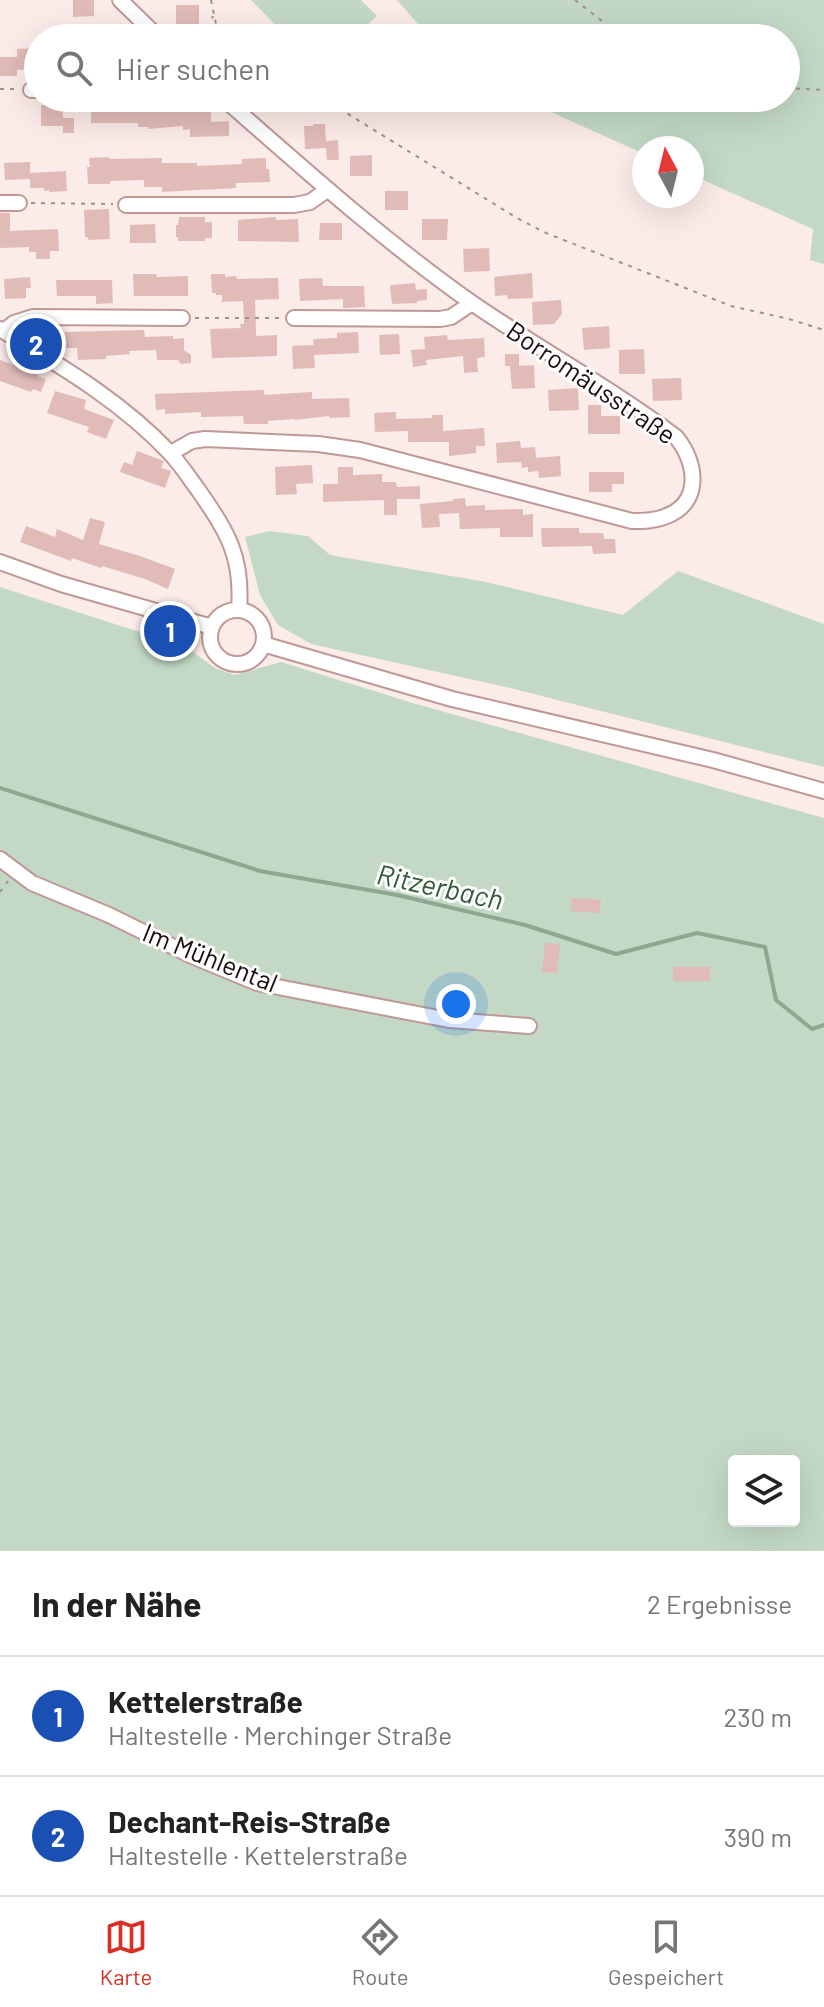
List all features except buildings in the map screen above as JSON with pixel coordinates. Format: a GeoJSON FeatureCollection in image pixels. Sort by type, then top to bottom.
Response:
{"type":"FeatureCollection","features":[{"type":"Feature","properties":{"kind":"street"},"geometry":{"type":"LineString","coordinates":[[120,0],[145,24]]}},
{"type":"Feature","properties":{"kind":"street","name":"Borromäusstraße"},"geometry":{"type":"LineString","coordinates":[[171,453],[192,441],[205,439],[318,444],[360,450],[632,521],[667,517],[681,507],[690,494],[693,481],[686,449],[676,437],[472,303],[327,190],[239,112]]}},
{"type":"Feature","properties":{"kind":"street"},"geometry":{"type":"LineString","coordinates":[[126,205],[294,205],[310,202],[327,190]]}},
{"type":"Feature","properties":{"kind":"street"},"geometry":{"type":"LineString","coordinates":[[0,203],[19,203]]}},
{"type":"Feature","properties":{"kind":"street"},"geometry":{"type":"LineString","coordinates":[[294,318],[440,319],[462,312],[472,303]]}},
{"type":"Feature","properties":{"kind":"street"},"geometry":{"type":"LineString","coordinates":[[182,318],[33,317],[2,330],[105,396],[171,453],[219,520],[233,548],[240,582],[239,610]]}},
{"type":"Feature","properties":{"kind":"street"},"geometry":{"type":"LineString","coordinates":[[0,562],[61,584],[212,627]]}},
{"type":"Feature","properties":{"kind":"street"},"geometry":{"type":"LineString","coordinates":[[239,610],[259,621],[263,628],[263,644],[253,658],[237,664],[221,658],[211,644],[212,627],[216,620],[223,614],[239,610]]}},
{"type":"Feature","properties":{"kind":"street"},"geometry":{"type":"LineString","coordinates":[[263,644],[461,701],[713,760],[824,791]]}},
{"type":"Feature","properties":{"kind":"street","name":"Im Mühlental"},"geometry":{"type":"LineString","coordinates":[[0,859],[32,883],[257,983],[449,1020],[529,1026]]}},
{"type":"Feature","properties":{"kind":"path"},"geometry":{"type":"LineString","coordinates":[[211,0],[216,24]]}},
{"type":"Feature","properties":{"kind":"path"},"geometry":{"type":"LineString","coordinates":[[575,0],[606,24]]}},
{"type":"Feature","properties":{"kind":"path"},"geometry":{"type":"LineString","coordinates":[[210,24],[213,16]]}},
{"type":"Feature","properties":{"kind":"path"},"geometry":{"type":"LineString","coordinates":[[0,89],[24,90]]}},
{"type":"Feature","properties":{"kind":"path"},"geometry":{"type":"LineString","coordinates":[[800,89],[824,90]]}},
{"type":"Feature","properties":{"kind":"path"},"geometry":{"type":"LineString","coordinates":[[345,112],[546,233],[731,306],[824,330]]}},
{"type":"Feature","properties":{"kind":"path"},"geometry":{"type":"LineString","coordinates":[[19,203],[126,205]]}},
{"type":"Feature","properties":{"kind":"path"},"geometry":{"type":"LineString","coordinates":[[182,318],[294,318]]}},
{"type":"Feature","properties":{"kind":"green space"},"geometry":{"type":"Polygon","coordinates":[[[251,0],[361,0],[377,16],[368,24],[274,24],[251,0]]]}},
{"type":"Feature","properties":{"kind":"green space"},"geometry":{"type":"Polygon","coordinates":[[[397,0],[824,0],[824,264],[810,260],[813,229],[704,180],[704,136],[632,136],[632,149],[551,112],[800,112],[800,24],[418,24],[397,0]]]}},
{"type":"Feature","properties":{"kind":"green space"},"geometry":{"type":"Polygon","coordinates":[[[269,531],[308,536],[330,555],[486,582],[623,615],[678,571],[824,624],[824,767],[506,687],[311,644],[278,625],[260,595],[245,537],[269,531]]]}},
{"type":"Feature","properties":{"kind":"green space"},"geometry":{"type":"Polygon","coordinates":[[[0,587],[186,647],[215,668],[234,675],[281,662],[416,704],[824,818],[824,1551],[0,1551],[0,587]]]}},
{"type":"Feature","properties":{"kind":"waterway","name":"Ritzerbach"},"geometry":{"type":"LineString","coordinates":[[0,788],[260,871],[397,895],[525,925],[616,954],[697,933],[765,947],[776,1000],[812,1029],[824,1025]]}},
{"type":"Feature","properties":{"kind":"place","name":"Dechant-Reis-Straße"},"geometry":{"type":"Point","coordinates":[36,344]}},
{"type":"Feature","properties":{"kind":"place","name":"Kettelerstraße"},"geometry":{"type":"Point","coordinates":[170,631]}}]}
